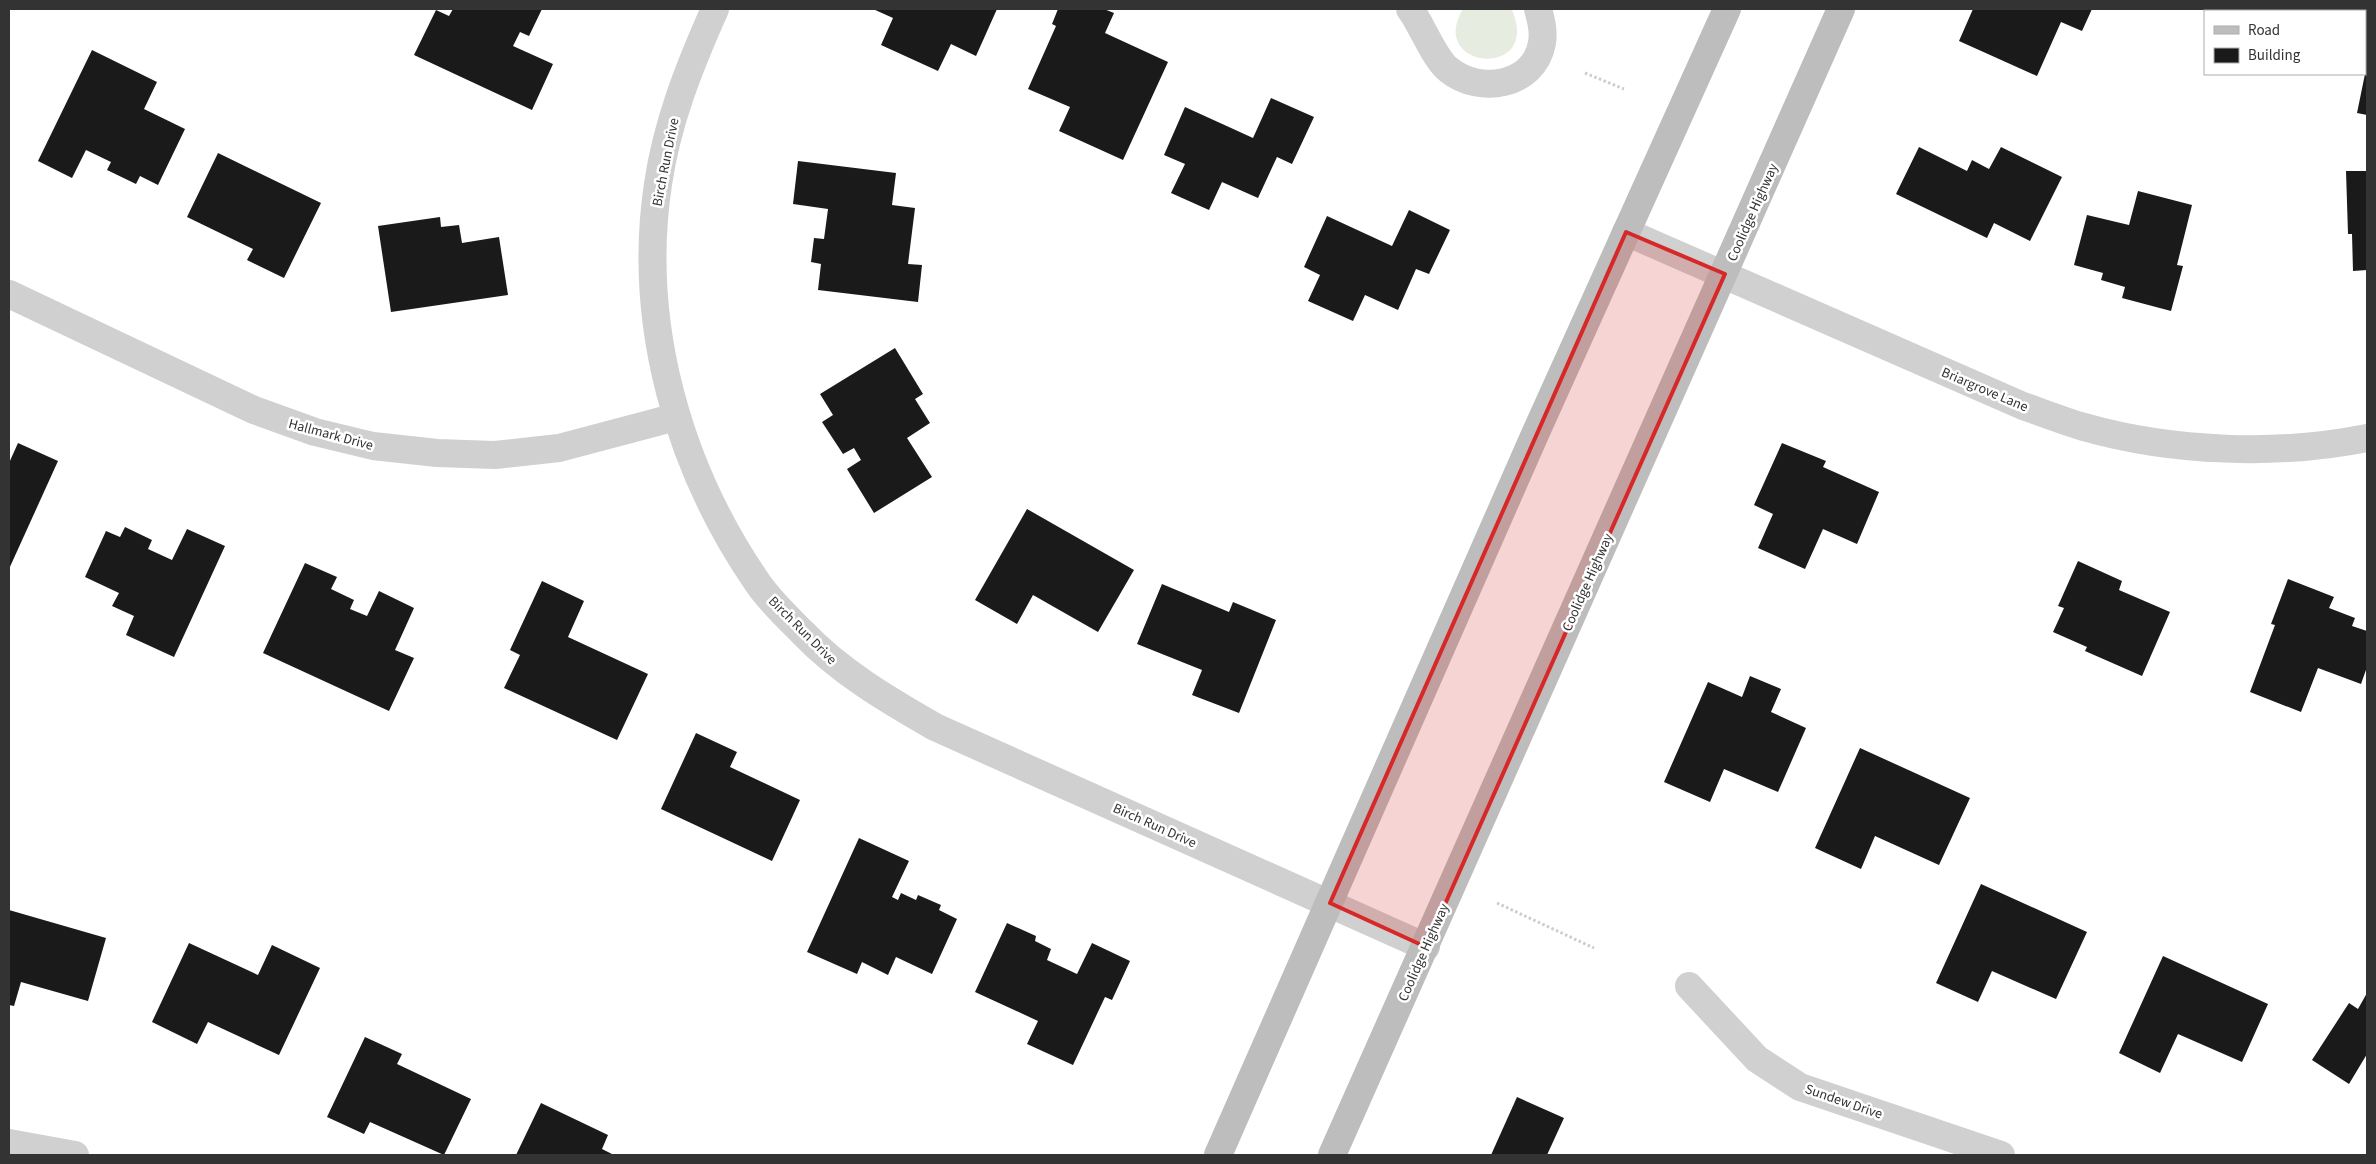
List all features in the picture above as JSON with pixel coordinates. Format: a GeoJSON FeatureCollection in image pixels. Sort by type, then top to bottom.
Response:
{"type":"FeatureCollection","features":[{"type":"Feature","properties":{"kind":"main road"},"geometry":{"type":"LineString","coordinates":[[1218,1155],[1536,432],[1727,9]]}},
{"type":"Feature","properties":{"kind":"main road","name":"Coolidge Highway"},"geometry":{"type":"LineString","coordinates":[[1332,1155],[1725,274],[1841,9]]}},
{"type":"Feature","properties":{"kind":"street","name":"Birch Run Drive"},"geometry":{"type":"LineString","coordinates":[[715,9],[696,50],[682,89],[668,135],[658,183],[652,235],[657,326],[676,417],[702,486],[758,584],[803,634],[842,668],[890,701],[935,727],[1426,947]]}},
{"type":"Feature","properties":{"kind":"street"},"geometry":{"type":"LineString","coordinates":[[1410,9],[1447,70],[1466,81],[1486,85],[1505,83],[1522,74],[1533,61],[1542,44],[1542,23],[1538,9]]}},
{"type":"Feature","properties":{"kind":"street","name":"Briargrove Lane"},"geometry":{"type":"LineString","coordinates":[[1626,232],[2023,406],[2084,427],[2152,441],[2225,449],[2293,448],[2367,438]]}},
{"type":"Feature","properties":{"kind":"street","name":"Hallmark Drive"},"geometry":{"type":"LineString","coordinates":[[9,294],[254,410],[315,432],[373,446],[436,453],[495,455],[559,448],[676,417]]}},
{"type":"Feature","properties":{"kind":"street","name":"Sundew Drive"},"geometry":{"type":"LineString","coordinates":[[1689,986],[1757,1059],[1800,1087],[2001,1155]]}},
{"type":"Feature","properties":{"kind":"street"},"geometry":{"type":"LineString","coordinates":[[9,1143],[76,1155]]}},
{"type":"Feature","properties":{"kind":"path"},"geometry":{"type":"LineString","coordinates":[[1585,72],[1624,89]]}},
{"type":"Feature","properties":{"kind":"path"},"geometry":{"type":"LineString","coordinates":[[1497,903],[1594,948]]}},
{"type":"Feature","properties":{"kind":"highlighted area"},"geometry":{"type":"Polygon","coordinates":[[[1626,232],[1725,274],[1426,947],[1330,903],[1626,232]]]}},
{"type":"Feature","properties":{"kind":"shaded area"},"geometry":{"type":"Polygon","coordinates":[[[1463,9],[1512,10],[1517,33],[1512,48],[1500,57],[1485,59],[1470,55],[1459,45],[1456,29],[1463,9]]]}},
{"type":"Feature","properties":{"kind":"building"},"geometry":{"type":"Polygon","coordinates":[[[453,9],[542,9],[529,36],[520,32],[513,46],[553,64],[532,110],[414,55],[436,10],[449,16],[453,9]]]}},
{"type":"Feature","properties":{"kind":"building"},"geometry":{"type":"Polygon","coordinates":[[[873,9],[997,9],[976,56],[951,44],[938,71],[881,45],[893,18],[873,9]]]}},
{"type":"Feature","properties":{"kind":"building"},"geometry":{"type":"Polygon","coordinates":[[[1058,9],[1104,9],[1114,13],[1105,33],[1168,62],[1123,160],[1059,131],[1070,107],[1028,89],[1056,26],[1052,24],[1058,9]]]}},
{"type":"Feature","properties":{"kind":"building"},"geometry":{"type":"Polygon","coordinates":[[[1973,9],[2092,9],[2082,31],[2061,22],[2037,76],[1959,41],[1973,9]]]}},
{"type":"Feature","properties":{"kind":"building"},"geometry":{"type":"Polygon","coordinates":[[[2367,13],[2367,115],[2357,113],[2366,75],[2367,13]]]}},
{"type":"Feature","properties":{"kind":"building"},"geometry":{"type":"Polygon","coordinates":[[[92,50],[157,82],[144,109],[185,129],[158,185],[140,176],[136,184],[107,170],[111,162],[86,150],[72,178],[38,161],[92,50]]]}},
{"type":"Feature","properties":{"kind":"building"},"geometry":{"type":"Polygon","coordinates":[[[1271,98],[1314,117],[1292,164],[1277,157],[1258,198],[1222,182],[1209,210],[1171,193],[1185,164],[1164,155],[1185,107],[1253,138],[1271,98]]]}},
{"type":"Feature","properties":{"kind":"building"},"geometry":{"type":"Polygon","coordinates":[[[1919,147],[1967,171],[1972,160],[1989,169],[2001,147],[2062,177],[2030,241],[1994,223],[1987,238],[1896,194],[1919,147]]]}},
{"type":"Feature","properties":{"kind":"building"},"geometry":{"type":"Polygon","coordinates":[[[218,153],[321,203],[284,278],[247,260],[253,249],[187,217],[218,153]]]}},
{"type":"Feature","properties":{"kind":"building"},"geometry":{"type":"Polygon","coordinates":[[[798,161],[896,173],[892,205],[915,208],[908,264],[922,265],[918,302],[818,290],[821,264],[811,262],[814,238],[824,239],[828,209],[793,204],[798,161]]]}},
{"type":"Feature","properties":{"kind":"building"},"geometry":{"type":"Polygon","coordinates":[[[2346,171],[2367,171],[2367,270],[2353,271],[2352,234],[2348,234],[2346,171]]]}},
{"type":"Feature","properties":{"kind":"building"},"geometry":{"type":"Polygon","coordinates":[[[2138,191],[2192,205],[2177,265],[2183,266],[2171,311],[2122,298],[2125,287],[2101,280],[2103,273],[2074,265],[2087,215],[2129,225],[2138,191]]]}},
{"type":"Feature","properties":{"kind":"building"},"geometry":{"type":"Polygon","coordinates":[[[1409,210],[1450,230],[1429,274],[1416,269],[1398,310],[1365,295],[1353,321],[1308,301],[1320,275],[1304,267],[1327,216],[1392,246],[1409,210]]]}},
{"type":"Feature","properties":{"kind":"building"},"geometry":{"type":"Polygon","coordinates":[[[440,217],[441,227],[459,225],[462,243],[499,237],[508,295],[391,312],[378,226],[440,217]]]}},
{"type":"Feature","properties":{"kind":"building"},"geometry":{"type":"Polygon","coordinates":[[[895,348],[923,394],[915,399],[930,423],[907,438],[932,477],[874,513],[847,469],[861,460],[854,448],[843,454],[822,422],[833,415],[820,394],[895,348]]]}},
{"type":"Feature","properties":{"kind":"building"},"geometry":{"type":"Polygon","coordinates":[[[18,443],[58,461],[9,569],[9,463],[18,443]]]}},
{"type":"Feature","properties":{"kind":"building"},"geometry":{"type":"Polygon","coordinates":[[[1782,443],[1826,461],[1823,467],[1879,492],[1857,544],[1823,529],[1805,569],[1758,548],[1773,514],[1754,505],[1782,443]]]}},
{"type":"Feature","properties":{"kind":"building"},"geometry":{"type":"Polygon","coordinates":[[[1027,509],[1134,570],[1098,632],[1033,595],[1017,624],[975,600],[1027,509]]]}},
{"type":"Feature","properties":{"kind":"building"},"geometry":{"type":"Polygon","coordinates":[[[125,527],[152,540],[148,549],[172,560],[187,529],[225,546],[174,657],[126,635],[134,616],[112,606],[119,593],[85,577],[106,531],[120,537],[125,527]]]}},
{"type":"Feature","properties":{"kind":"building"},"geometry":{"type":"Polygon","coordinates":[[[2078,561],[2122,581],[2119,590],[2170,612],[2142,676],[2085,651],[2087,647],[2053,632],[2064,608],[2058,606],[2078,561]]]}},
{"type":"Feature","properties":{"kind":"building"},"geometry":{"type":"Polygon","coordinates":[[[305,563],[337,577],[331,589],[354,600],[350,609],[367,616],[379,591],[414,608],[395,650],[414,658],[389,711],[263,653],[305,563]]]}},
{"type":"Feature","properties":{"kind":"building"},"geometry":{"type":"Polygon","coordinates":[[[2288,579],[2334,597],[2329,608],[2355,618],[2352,626],[2367,631],[2367,667],[2361,684],[2318,668],[2301,712],[2250,692],[2275,625],[2271,624],[2288,579]]]}},
{"type":"Feature","properties":{"kind":"building"},"geometry":{"type":"Polygon","coordinates":[[[542,581],[584,601],[568,637],[648,674],[617,740],[504,688],[520,655],[510,650],[542,581]]]}},
{"type":"Feature","properties":{"kind":"building"},"geometry":{"type":"Polygon","coordinates":[[[1162,584],[1229,612],[1233,602],[1276,620],[1239,713],[1192,695],[1202,670],[1137,644],[1162,584]]]}},
{"type":"Feature","properties":{"kind":"building"},"geometry":{"type":"Polygon","coordinates":[[[1750,676],[1781,689],[1771,712],[1806,728],[1778,792],[1724,769],[1710,802],[1664,782],[1708,682],[1742,697],[1750,676]]]}},
{"type":"Feature","properties":{"kind":"building"},"geometry":{"type":"Polygon","coordinates":[[[696,733],[737,752],[730,767],[800,800],[772,861],[661,809],[696,733]]]}},
{"type":"Feature","properties":{"kind":"building"},"geometry":{"type":"Polygon","coordinates":[[[1860,748],[1970,798],[1939,865],[1875,836],[1861,869],[1815,848],[1860,748]]]}},
{"type":"Feature","properties":{"kind":"building"},"geometry":{"type":"Polygon","coordinates":[[[859,838],[909,861],[892,897],[898,900],[901,893],[916,900],[918,895],[941,905],[939,910],[957,919],[932,974],[896,957],[888,975],[862,962],[857,974],[807,952],[859,838]]]}},
{"type":"Feature","properties":{"kind":"building"},"geometry":{"type":"Polygon","coordinates":[[[1981,884],[2087,932],[2056,999],[1992,971],[1978,1002],[1936,983],[1981,884]]]}},
{"type":"Feature","properties":{"kind":"building"},"geometry":{"type":"Polygon","coordinates":[[[9,910],[106,938],[88,1001],[21,982],[14,1006],[9,1005],[9,910]]]}},
{"type":"Feature","properties":{"kind":"building"},"geometry":{"type":"Polygon","coordinates":[[[1007,923],[1036,936],[1035,941],[1051,949],[1047,960],[1077,974],[1092,943],[1130,961],[1112,1000],[1105,997],[1073,1065],[1027,1044],[1038,1021],[975,992],[1007,923]]]}},
{"type":"Feature","properties":{"kind":"building"},"geometry":{"type":"Polygon","coordinates":[[[189,943],[258,975],[272,945],[320,968],[279,1055],[208,1022],[197,1044],[152,1022],[189,943]]]}},
{"type":"Feature","properties":{"kind":"building"},"geometry":{"type":"Polygon","coordinates":[[[2163,956],[2268,1004],[2242,1062],[2178,1034],[2160,1073],[2119,1053],[2163,956]]]}},
{"type":"Feature","properties":{"kind":"building"},"geometry":{"type":"Polygon","coordinates":[[[2367,993],[2367,1054],[2349,1084],[2312,1060],[2349,1003],[2358,1009],[2367,993]]]}},
{"type":"Feature","properties":{"kind":"building"},"geometry":{"type":"Polygon","coordinates":[[[365,1037],[402,1054],[397,1064],[471,1099],[444,1155],[370,1122],[364,1134],[327,1117],[365,1037]]]}},
{"type":"Feature","properties":{"kind":"building"},"geometry":{"type":"Polygon","coordinates":[[[1517,1097],[1564,1118],[1547,1155],[1491,1155],[1517,1097]]]}},
{"type":"Feature","properties":{"kind":"building"},"geometry":{"type":"Polygon","coordinates":[[[541,1103],[608,1135],[602,1149],[614,1155],[516,1155],[541,1103]]]}}]}
